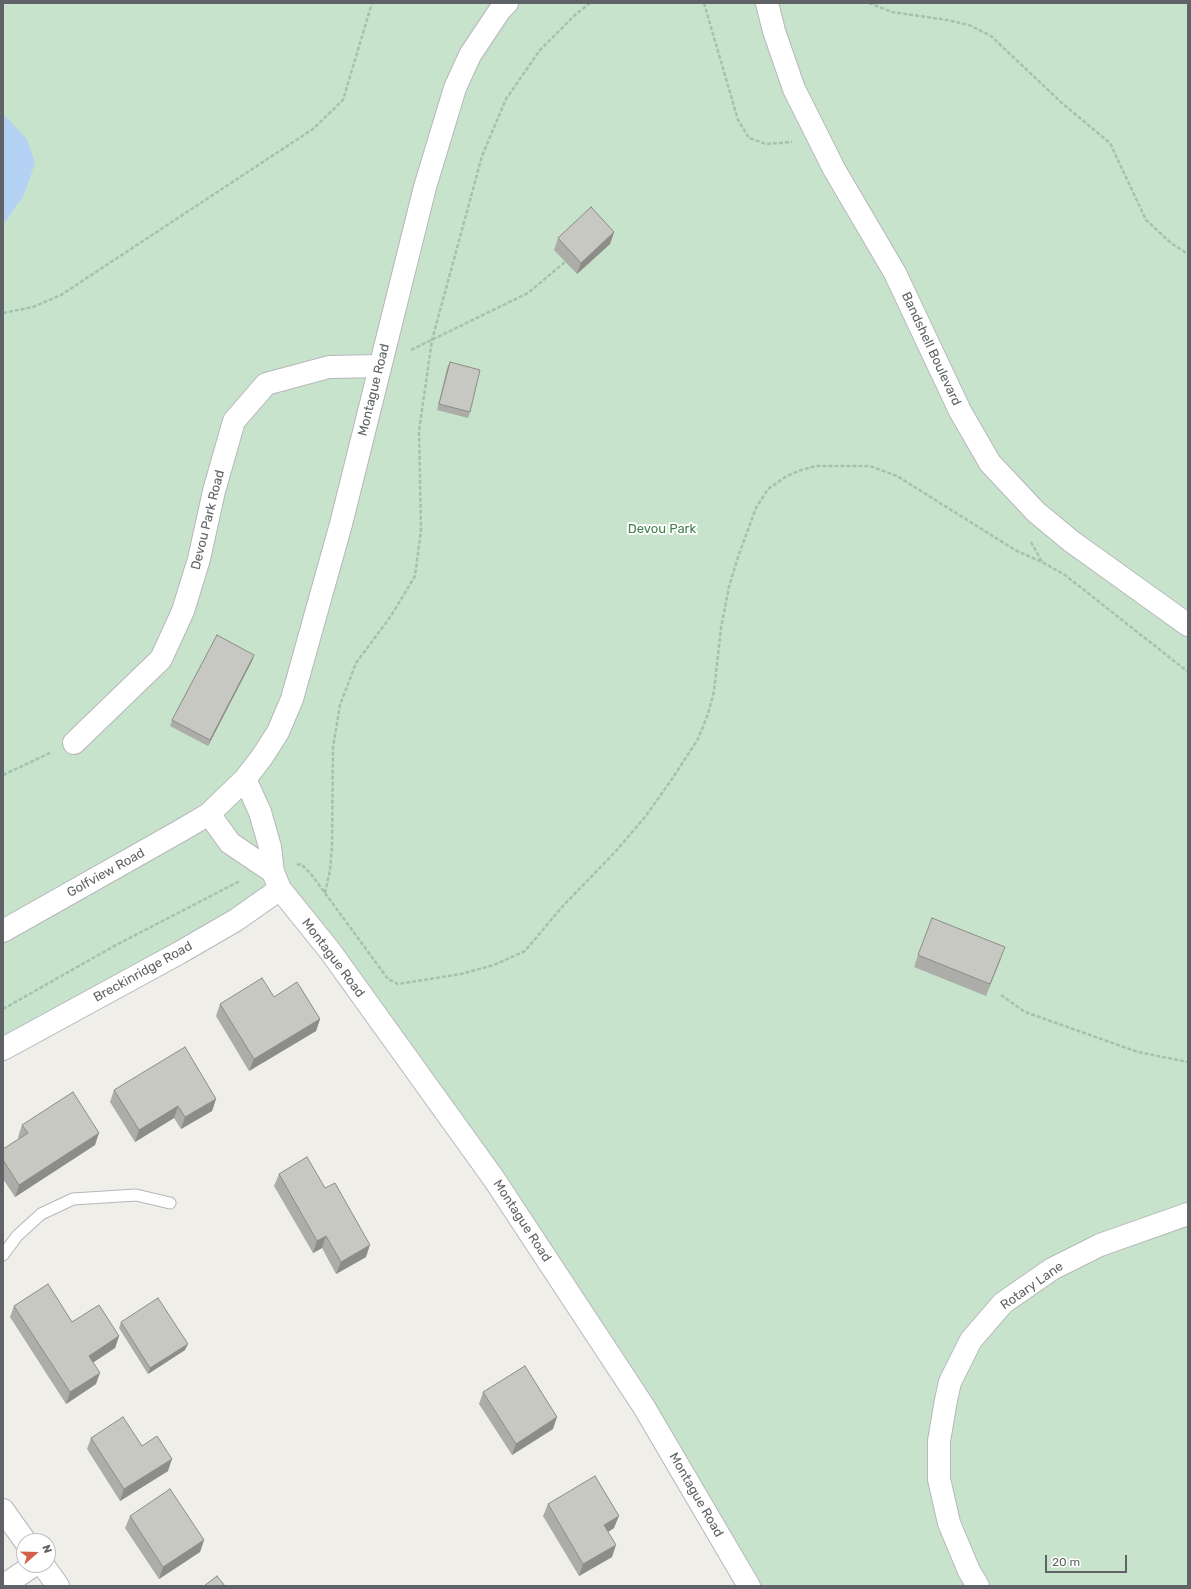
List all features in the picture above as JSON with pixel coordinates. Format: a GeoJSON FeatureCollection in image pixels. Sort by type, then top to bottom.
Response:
{"type":"FeatureCollection","features":[{"type":"Feature","properties":{"kind":"street","name":"Montague Road"},"geometry":{"type":"LineString","coordinates":[[507,3],[500,10],[470,55],[455,88],[424,187],[341,524],[292,699],[278,732],[245,779],[209,814],[230,843],[276,881],[330,951],[494,1179],[644,1407],[749,1586]]}},
{"type":"Feature","properties":{"kind":"street","name":"Bandshell Boulevard"},"geometry":{"type":"LineString","coordinates":[[767,3],[774,31],[794,89],[834,169],[895,272],[960,411],[990,463],[1036,512],[1071,541],[1188,625]]}},
{"type":"Feature","properties":{"kind":"street","name":"Devou Park Road"},"geometry":{"type":"LineString","coordinates":[[74,743],[161,658],[183,611],[200,559],[214,491],[234,421],[266,384],[329,367],[380,366]]}},
{"type":"Feature","properties":{"kind":"street"},"geometry":{"type":"LineString","coordinates":[[245,779],[260,812],[270,847],[276,881]]}},
{"type":"Feature","properties":{"kind":"street","name":"Golfview Road"},"geometry":{"type":"LineString","coordinates":[[3,931],[209,814]]}},
{"type":"Feature","properties":{"kind":"street","name":"Breckinridge Road"},"geometry":{"type":"LineString","coordinates":[[3,1049],[236,920],[276,881]]}},
{"type":"Feature","properties":{"kind":"street","name":"Rotary Lane"},"geometry":{"type":"LineString","coordinates":[[978,1586],[968,1571],[949,1523],[939,1479],[939,1441],[950,1382],[971,1340],[1003,1303],[1052,1269],[1100,1245],[1188,1214]]}},
{"type":"Feature","properties":{"kind":"street"},"geometry":{"type":"LineString","coordinates":[[3,1510],[19,1533]]}},
{"type":"Feature","properties":{"kind":"street"},"geometry":{"type":"LineString","coordinates":[[3,1586],[22,1573]]}},
{"type":"Feature","properties":{"kind":"street"},"geometry":{"type":"LineString","coordinates":[[49,1573],[58,1586]]}},
{"type":"Feature","properties":{"kind":"lane"},"geometry":{"type":"LineString","coordinates":[[3,1255],[17,1236],[41,1214],[73,1199],[136,1195],[170,1203]]}},
{"type":"Feature","properties":{"kind":"path"},"geometry":{"type":"LineString","coordinates":[[3,313],[33,307],[61,295],[313,129],[342,100],[372,3]]}},
{"type":"Feature","properties":{"kind":"path"},"geometry":{"type":"LineString","coordinates":[[325,894],[330,870],[332,846],[333,747],[340,705],[356,663],[391,616],[415,576],[421,530],[419,431],[432,340],[482,156],[506,99],[540,50],[576,14],[590,3]]}},
{"type":"Feature","properties":{"kind":"path"},"geometry":{"type":"LineString","coordinates":[[704,3],[738,120],[749,138],[766,144],[794,142]]}},
{"type":"Feature","properties":{"kind":"path"},"geometry":{"type":"LineString","coordinates":[[869,3],[892,12],[947,20],[969,25],[991,36],[1063,104],[1110,143],[1146,220],[1171,243],[1188,254]]}},
{"type":"Feature","properties":{"kind":"path"},"geometry":{"type":"LineString","coordinates":[[380,366],[528,293],[565,262]]}},
{"type":"Feature","properties":{"kind":"path"},"geometry":{"type":"LineString","coordinates":[[300,864],[311,874],[388,979],[398,984],[461,974],[494,965],[525,951],[561,908],[616,851],[645,817],[698,739],[708,714],[712,697],[729,587],[756,508],[768,489],[787,476],[816,466],[870,466],[897,476],[1015,550],[1042,562],[1065,575],[1188,672]]}},
{"type":"Feature","properties":{"kind":"path"},"geometry":{"type":"LineString","coordinates":[[1029,540],[1042,562]]}},
{"type":"Feature","properties":{"kind":"path"},"geometry":{"type":"LineString","coordinates":[[3,775],[74,743]]}},
{"type":"Feature","properties":{"kind":"path"},"geometry":{"type":"LineString","coordinates":[[3,1009],[116,945],[238,882]]}},
{"type":"Feature","properties":{"kind":"path"},"geometry":{"type":"LineString","coordinates":[[1001,995],[1025,1012],[1138,1052],[1188,1062]]}},
{"type":"Feature","properties":{"kind":"green space","name":"Devou Park"},"geometry":{"type":"Polygon","coordinates":[[[3,3],[1188,3],[1188,1586],[749,1586],[644,1407],[280,889],[3,1049],[3,3]]]}},
{"type":"Feature","properties":{"kind":"water"},"geometry":{"type":"Polygon","coordinates":[[[3,114],[27,139],[35,163],[24,195],[3,225],[3,114]]]}},
{"type":"Feature","properties":{"kind":"building"},"geometry":{"type":"Polygon","coordinates":[[[591,207],[614,232],[581,263],[558,238],[591,207]]]}},
{"type":"Feature","properties":{"kind":"building"},"geometry":{"type":"Polygon","coordinates":[[[450,362],[480,370],[470,412],[439,404],[450,362]]]}},
{"type":"Feature","properties":{"kind":"building"},"geometry":{"type":"Polygon","coordinates":[[[217,635],[254,655],[210,740],[172,720],[217,635]]]}},
{"type":"Feature","properties":{"kind":"building"},"geometry":{"type":"Polygon","coordinates":[[[932,918],[1005,947],[990,984],[918,955],[932,918]]]}},
{"type":"Feature","properties":{"kind":"building"},"geometry":{"type":"Polygon","coordinates":[[[262,978],[274,997],[297,982],[320,1019],[254,1059],[220,1004],[262,978]]]}},
{"type":"Feature","properties":{"kind":"building"},"geometry":{"type":"Polygon","coordinates":[[[185,1047],[216,1099],[185,1117],[178,1106],[139,1130],[114,1090],[185,1047]]]}},
{"type":"Feature","properties":{"kind":"building"},"geometry":{"type":"Polygon","coordinates":[[[73,1092],[99,1133],[19,1185],[3,1160],[3,1149],[28,1133],[22,1125],[73,1092]]]}},
{"type":"Feature","properties":{"kind":"building"},"geometry":{"type":"Polygon","coordinates":[[[307,1157],[325,1188],[335,1183],[370,1245],[341,1262],[326,1236],[317,1241],[279,1174],[307,1157]]]}},
{"type":"Feature","properties":{"kind":"building"},"geometry":{"type":"Polygon","coordinates":[[[48,1284],[72,1322],[99,1305],[119,1336],[89,1356],[100,1373],[70,1392],[14,1306],[48,1284]]]}},
{"type":"Feature","properties":{"kind":"building"},"geometry":{"type":"Polygon","coordinates":[[[158,1298],[188,1344],[150,1368],[121,1322],[158,1298]]]}},
{"type":"Feature","properties":{"kind":"building"},"geometry":{"type":"Polygon","coordinates":[[[525,1366],[557,1417],[516,1444],[483,1392],[525,1366]]]}},
{"type":"Feature","properties":{"kind":"building"},"geometry":{"type":"Polygon","coordinates":[[[123,1417],[142,1446],[157,1436],[172,1459],[124,1489],[91,1438],[123,1417]]]}},
{"type":"Feature","properties":{"kind":"building"},"geometry":{"type":"Polygon","coordinates":[[[595,1476],[619,1516],[604,1525],[616,1545],[583,1564],[548,1504],[595,1476]]]}},
{"type":"Feature","properties":{"kind":"building"},"geometry":{"type":"Polygon","coordinates":[[[170,1489],[204,1540],[163,1567],[130,1516],[170,1489]]]}},
{"type":"Feature","properties":{"kind":"building"},"geometry":{"type":"Polygon","coordinates":[[[217,1576],[225,1586],[204,1586],[217,1576]]]}}]}
